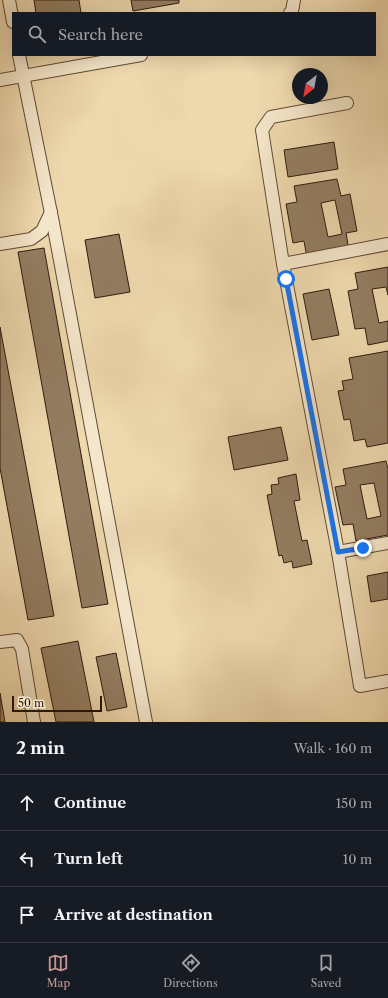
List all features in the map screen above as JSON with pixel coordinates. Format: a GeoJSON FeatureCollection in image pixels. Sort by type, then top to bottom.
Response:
{"type":"FeatureCollection","features":[{"type":"Feature","properties":{"kind":"lane"},"geometry":{"type":"LineString","coordinates":[[9,0],[12,16]]}},
{"type":"Feature","properties":{"kind":"lane"},"geometry":{"type":"LineString","coordinates":[[291,12],[294,0]]}},
{"type":"Feature","properties":{"kind":"lane"},"geometry":{"type":"LineString","coordinates":[[19,56],[51,212],[146,722]]}},
{"type":"Feature","properties":{"kind":"lane"},"geometry":{"type":"LineString","coordinates":[[0,80],[135,56]]}},
{"type":"Feature","properties":{"kind":"lane"},"geometry":{"type":"LineString","coordinates":[[347,103],[271,117],[262,130],[284,264],[338,552],[360,686],[388,681]]}},
{"type":"Feature","properties":{"kind":"lane"},"geometry":{"type":"LineString","coordinates":[[0,244],[31,239],[42,231],[51,212]]}},
{"type":"Feature","properties":{"kind":"lane"},"geometry":{"type":"LineString","coordinates":[[284,264],[388,244]]}},
{"type":"Feature","properties":{"kind":"lane"},"geometry":{"type":"LineString","coordinates":[[338,552],[388,543]]}},
{"type":"Feature","properties":{"kind":"lane"},"geometry":{"type":"LineString","coordinates":[[0,642],[17,640],[22,649],[34,722]]}},
{"type":"Feature","properties":{"kind":"building"},"geometry":{"type":"Polygon","coordinates":[[[34,0],[79,0],[81,12],[36,12],[34,0]]]}},
{"type":"Feature","properties":{"kind":"building"},"geometry":{"type":"Polygon","coordinates":[[[131,0],[179,0],[179,3],[133,11],[131,0]]]}},
{"type":"Feature","properties":{"kind":"building"},"geometry":{"type":"Polygon","coordinates":[[[334,142],[338,169],[288,177],[284,150],[334,142]]]}},
{"type":"Feature","properties":{"kind":"building"},"geometry":{"type":"Polygon","coordinates":[[[337,179],[341,196],[350,194],[357,231],[346,233],[349,250],[307,258],[304,241],[293,243],[286,204],[297,202],[294,186],[337,179]],[[335,200],[321,203],[328,237],[342,234],[335,200]]]}},
{"type":"Feature","properties":{"kind":"building"},"geometry":{"type":"Polygon","coordinates":[[[119,234],[130,292],[95,298],[85,240],[119,234]]]}},
{"type":"Feature","properties":{"kind":"building"},"geometry":{"type":"Polygon","coordinates":[[[44,248],[108,604],[82,608],[18,252],[44,248]]]}},
{"type":"Feature","properties":{"kind":"building"},"geometry":{"type":"Polygon","coordinates":[[[388,267],[388,295],[386,287],[372,289],[379,323],[388,321],[388,341],[368,345],[365,328],[355,329],[348,291],[358,289],[355,273],[388,267]]]}},
{"type":"Feature","properties":{"kind":"building"},"geometry":{"type":"Polygon","coordinates":[[[329,289],[339,335],[312,340],[303,294],[329,289]]]}},
{"type":"Feature","properties":{"kind":"building"},"geometry":{"type":"Polygon","coordinates":[[[0,327],[54,616],[28,620],[0,468],[0,327]]]}},
{"type":"Feature","properties":{"kind":"building"},"geometry":{"type":"Polygon","coordinates":[[[388,351],[388,443],[367,447],[365,439],[354,441],[350,419],[344,420],[338,391],[344,390],[342,381],[353,379],[349,358],[388,351]]]}},
{"type":"Feature","properties":{"kind":"building"},"geometry":{"type":"Polygon","coordinates":[[[281,427],[288,460],[234,470],[228,437],[281,427]]]}},
{"type":"Feature","properties":{"kind":"building"},"geometry":{"type":"Polygon","coordinates":[[[386,461],[388,469],[388,535],[356,541],[353,524],[343,525],[335,487],[346,485],[343,469],[386,461]],[[374,483],[360,485],[367,519],[381,516],[374,483]]]}},
{"type":"Feature","properties":{"kind":"building"},"geometry":{"type":"Polygon","coordinates":[[[296,474],[300,500],[294,501],[302,541],[307,540],[312,564],[293,568],[292,561],[284,563],[282,555],[279,556],[267,495],[272,494],[271,485],[279,484],[278,478],[296,474]]]}},
{"type":"Feature","properties":{"kind":"building"},"geometry":{"type":"Polygon","coordinates":[[[388,572],[388,599],[371,602],[367,576],[388,572]]]}},
{"type":"Feature","properties":{"kind":"building"},"geometry":{"type":"Polygon","coordinates":[[[78,641],[94,722],[56,722],[41,648],[78,641]]]}},
{"type":"Feature","properties":{"kind":"building"},"geometry":{"type":"Polygon","coordinates":[[[116,653],[127,707],[107,711],[96,657],[116,653]]]}},
{"type":"Feature","properties":{"kind":"building"},"geometry":{"type":"Polygon","coordinates":[[[0,693],[5,722],[0,722],[0,693]]]}},
{"type":"Feature","properties":{"kind":"route"},"geometry":{"type":"LineString","coordinates":[[286,279],[338,552],[363,548]]}}]}
